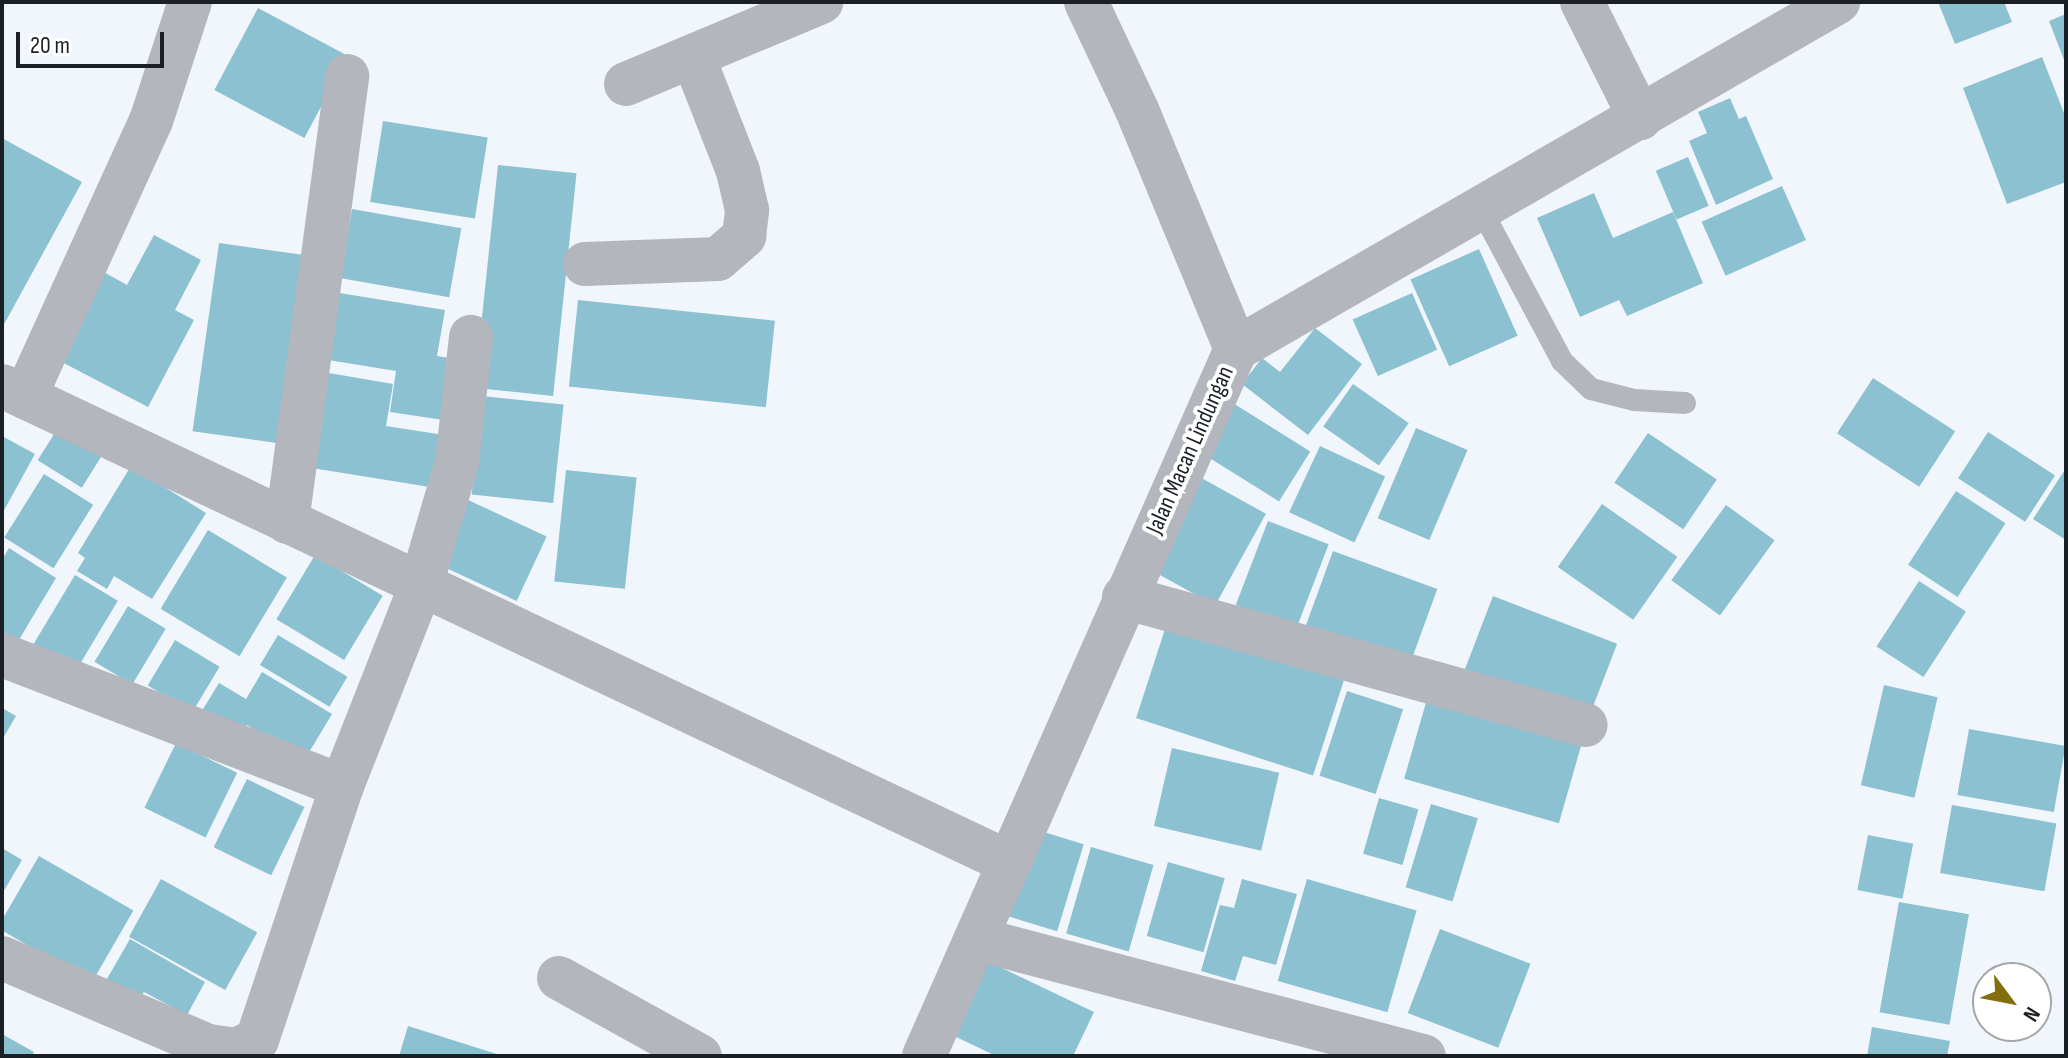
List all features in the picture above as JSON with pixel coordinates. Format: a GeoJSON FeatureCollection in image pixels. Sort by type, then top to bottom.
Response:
{"type":"FeatureCollection","features":[{"type":"Feature","properties":{"kind":"street"},"geometry":{"type":"LineString","coordinates":[[190,2],[151,121],[13,391],[1006,861]]}},
{"type":"Feature","properties":{"kind":"street"},"geometry":{"type":"LineString","coordinates":[[626,84],[821,2]]}},
{"type":"Feature","properties":{"kind":"street"},"geometry":{"type":"LineString","coordinates":[[1086,2],[1143,122],[1236,349]]}},
{"type":"Feature","properties":{"kind":"street"},"geometry":{"type":"LineString","coordinates":[[1582,2],[1640,118]]}},
{"type":"Feature","properties":{"kind":"street","name":"Jalan Macan Lindungan"},"geometry":{"type":"LineString","coordinates":[[924,1056],[977,939],[1006,861],[1236,349],[1640,118],[1814,8]]}},
{"type":"Feature","properties":{"kind":"street"},"geometry":{"type":"LineString","coordinates":[[585,264],[718,259],[744,236],[747,210],[738,171],[693,56]]}},
{"type":"Feature","properties":{"kind":"street"},"geometry":{"type":"LineString","coordinates":[[287,522],[347,76]]}},
{"type":"Feature","properties":{"kind":"street"},"geometry":{"type":"LineString","coordinates":[[2,958],[208,1046],[236,1050],[249,1046],[261,1034],[342,786],[421,585],[457,462],[471,337]]}},
{"type":"Feature","properties":{"kind":"street"},"geometry":{"type":"LineString","coordinates":[[1124,597],[1586,725]]}},
{"type":"Feature","properties":{"kind":"street"},"geometry":{"type":"LineString","coordinates":[[2,655],[342,786]]}},
{"type":"Feature","properties":{"kind":"street"},"geometry":{"type":"LineString","coordinates":[[977,939],[1424,1056]]}},
{"type":"Feature","properties":{"kind":"street"},"geometry":{"type":"LineString","coordinates":[[559,978],[700,1056]]}},
{"type":"Feature","properties":{"kind":"lane"},"geometry":{"type":"LineString","coordinates":[[1481,209],[1562,361],[1591,389],[1634,400],[1685,403]]}},
{"type":"Feature","properties":{"kind":"building"},"geometry":{"type":"Polygon","coordinates":[[[1938,2],[2004,2],[2012,22],[1955,44],[1938,2]]]}},
{"type":"Feature","properties":{"kind":"building"},"geometry":{"type":"Polygon","coordinates":[[[258,8],[348,56],[304,138],[214,90],[258,8]]]}},
{"type":"Feature","properties":{"kind":"building"},"geometry":{"type":"Polygon","coordinates":[[[2066,14],[2066,65],[2049,21],[2066,14]]]}},
{"type":"Feature","properties":{"kind":"building"},"geometry":{"type":"Polygon","coordinates":[[[2042,57],[2066,118],[2066,182],[2007,204],[1963,88],[2042,57]]]}},
{"type":"Feature","properties":{"kind":"building"},"geometry":{"type":"Polygon","coordinates":[[[1730,98],[1739,119],[1746,116],[1773,179],[1716,205],[1689,141],[1707,133],[1698,112],[1730,98]]]}},
{"type":"Feature","properties":{"kind":"building"},"geometry":{"type":"Polygon","coordinates":[[[383,121],[488,138],[475,219],[370,202],[383,121]]]}},
{"type":"Feature","properties":{"kind":"building"},"geometry":{"type":"Polygon","coordinates":[[[2,138],[82,182],[2,328],[2,138]]]}},
{"type":"Feature","properties":{"kind":"building"},"geometry":{"type":"Polygon","coordinates":[[[1688,157],[1709,206],[1676,219],[1656,171],[1688,157]]]}},
{"type":"Feature","properties":{"kind":"building"},"geometry":{"type":"Polygon","coordinates":[[[498,165],[577,173],[553,396],[475,388],[498,165]]]}},
{"type":"Feature","properties":{"kind":"building"},"geometry":{"type":"Polygon","coordinates":[[[1782,186],[1806,240],[1726,276],[1702,222],[1782,186]]]}},
{"type":"Feature","properties":{"kind":"building"},"geometry":{"type":"Polygon","coordinates":[[[1594,193],[1613,238],[1673,212],[1703,283],[1627,316],[1619,300],[1580,317],[1537,218],[1594,193]]]}},
{"type":"Feature","properties":{"kind":"building"},"geometry":{"type":"Polygon","coordinates":[[[352,209],[461,228],[449,297],[340,278],[352,209]]]}},
{"type":"Feature","properties":{"kind":"building"},"geometry":{"type":"Polygon","coordinates":[[[154,235],[201,260],[175,310],[194,320],[148,407],[56,359],[102,271],[127,285],[154,235]]]}},
{"type":"Feature","properties":{"kind":"building"},"geometry":{"type":"Polygon","coordinates":[[[219,243],[317,257],[291,445],[193,431],[219,243]]]}},
{"type":"Feature","properties":{"kind":"building"},"geometry":{"type":"Polygon","coordinates":[[[1479,249],[1518,336],[1449,366],[1410,280],[1479,249]]]}},
{"type":"Feature","properties":{"kind":"building"},"geometry":{"type":"Polygon","coordinates":[[[333,292],[445,310],[437,356],[461,360],[450,421],[390,412],[396,371],[322,359],[333,292]]]}},
{"type":"Feature","properties":{"kind":"building"},"geometry":{"type":"Polygon","coordinates":[[[1412,293],[1437,350],[1378,376],[1353,319],[1412,293]]]}},
{"type":"Feature","properties":{"kind":"building"},"geometry":{"type":"Polygon","coordinates":[[[578,300],[775,321],[766,407],[569,387],[578,300]]]}},
{"type":"Feature","properties":{"kind":"building"},"geometry":{"type":"Polygon","coordinates":[[[1315,328],[1362,364],[1308,435],[1242,384],[1262,358],[1280,372],[1315,328]]]}},
{"type":"Feature","properties":{"kind":"building"},"geometry":{"type":"Polygon","coordinates":[[[329,373],[393,384],[386,426],[444,435],[436,488],[312,468],[329,373]]]}},
{"type":"Feature","properties":{"kind":"building"},"geometry":{"type":"Polygon","coordinates":[[[1873,378],[1955,431],[1919,487],[1837,433],[1873,378]]]}},
{"type":"Feature","properties":{"kind":"building"},"geometry":{"type":"Polygon","coordinates":[[[1353,384],[1409,423],[1379,466],[1323,427],[1353,384]]]}},
{"type":"Feature","properties":{"kind":"building"},"geometry":{"type":"Polygon","coordinates":[[[482,396],[564,405],[553,503],[472,494],[482,396]]]}},
{"type":"Feature","properties":{"kind":"building"},"geometry":{"type":"Polygon","coordinates":[[[1228,400],[1310,451],[1279,501],[1197,450],[1228,400]]]}},
{"type":"Feature","properties":{"kind":"building"},"geometry":{"type":"Polygon","coordinates":[[[61,423],[105,451],[82,488],[38,460],[61,423]]]}},
{"type":"Feature","properties":{"kind":"building"},"geometry":{"type":"Polygon","coordinates":[[[1416,428],[1468,450],[1429,540],[1378,518],[1416,428]]]}},
{"type":"Feature","properties":{"kind":"building"},"geometry":{"type":"Polygon","coordinates":[[[1988,432],[2055,476],[2025,522],[1958,478],[1988,432]]]}},
{"type":"Feature","properties":{"kind":"building"},"geometry":{"type":"Polygon","coordinates":[[[1648,433],[1717,479],[1683,529],[1614,483],[1648,433]]]}},
{"type":"Feature","properties":{"kind":"building"},"geometry":{"type":"Polygon","coordinates":[[[2,436],[35,454],[2,514],[2,436]]]}},
{"type":"Feature","properties":{"kind":"building"},"geometry":{"type":"Polygon","coordinates":[[[1320,446],[1385,476],[1354,543],[1289,512],[1320,446]]]}},
{"type":"Feature","properties":{"kind":"building"},"geometry":{"type":"Polygon","coordinates":[[[131,466],[206,513],[152,599],[114,576],[107,589],[77,571],[85,558],[78,553],[131,466]]]}},
{"type":"Feature","properties":{"kind":"building"},"geometry":{"type":"Polygon","coordinates":[[[2066,468],[2066,540],[2033,519],[2066,468]]]}},
{"type":"Feature","properties":{"kind":"building"},"geometry":{"type":"Polygon","coordinates":[[[566,470],[637,477],[625,589],[554,581],[566,470]]]}},
{"type":"Feature","properties":{"kind":"building"},"geometry":{"type":"Polygon","coordinates":[[[44,474],[93,505],[53,568],[4,538],[44,474]]]}},
{"type":"Feature","properties":{"kind":"building"},"geometry":{"type":"Polygon","coordinates":[[[1196,475],[1266,514],[1215,606],[1145,567],[1196,475]]]}},
{"type":"Feature","properties":{"kind":"building"},"geometry":{"type":"Polygon","coordinates":[[[1956,491],[2005,523],[1958,597],[1908,565],[1956,491]]]}},
{"type":"Feature","properties":{"kind":"building"},"geometry":{"type":"Polygon","coordinates":[[[466,499],[547,537],[517,601],[436,563],[466,499]]]}},
{"type":"Feature","properties":{"kind":"building"},"geometry":{"type":"Polygon","coordinates":[[[1602,504],[1677,557],[1633,620],[1558,567],[1602,504]]]}},
{"type":"Feature","properties":{"kind":"building"},"geometry":{"type":"Polygon","coordinates":[[[1726,505],[1775,540],[1720,616],[1671,580],[1726,505]]]}},
{"type":"Feature","properties":{"kind":"building"},"geometry":{"type":"Polygon","coordinates":[[[1268,521],[1329,544],[1296,628],[1236,605],[1268,521]]]}},
{"type":"Feature","properties":{"kind":"building"},"geometry":{"type":"Polygon","coordinates":[[[208,530],[287,577],[239,656],[161,609],[208,530]]]}},
{"type":"Feature","properties":{"kind":"building"},"geometry":{"type":"Polygon","coordinates":[[[9,548],[56,578],[14,648],[2,640],[2,560],[9,548]]]}},
{"type":"Feature","properties":{"kind":"building"},"geometry":{"type":"Polygon","coordinates":[[[1333,551],[1437,589],[1408,669],[1304,631],[1333,551]]]}},
{"type":"Feature","properties":{"kind":"building"},"geometry":{"type":"Polygon","coordinates":[[[315,555],[383,596],[344,660],[276,619],[315,555]]]}},
{"type":"Feature","properties":{"kind":"building"},"geometry":{"type":"Polygon","coordinates":[[[75,575],[118,601],[73,676],[30,650],[75,575]]]}},
{"type":"Feature","properties":{"kind":"building"},"geometry":{"type":"Polygon","coordinates":[[[1919,581],[1966,611],[1923,677],[1877,646],[1919,581]]]}},
{"type":"Feature","properties":{"kind":"building"},"geometry":{"type":"Polygon","coordinates":[[[1493,596],[1617,644],[1588,718],[1464,671],[1493,596]]]}},
{"type":"Feature","properties":{"kind":"building"},"geometry":{"type":"Polygon","coordinates":[[[128,606],[166,629],[132,684],[95,662],[128,606]]]}},
{"type":"Feature","properties":{"kind":"building"},"geometry":{"type":"Polygon","coordinates":[[[1167,623],[1344,680],[1313,776],[1136,718],[1167,623]]]}},
{"type":"Feature","properties":{"kind":"building"},"geometry":{"type":"Polygon","coordinates":[[[278,635],[347,677],[329,707],[260,665],[278,635]]]}},
{"type":"Feature","properties":{"kind":"building"},"geometry":{"type":"Polygon","coordinates":[[[175,640],[220,667],[192,712],[148,685],[175,640]]]}},
{"type":"Feature","properties":{"kind":"building"},"geometry":{"type":"Polygon","coordinates":[[[262,672],[332,714],[305,759],[247,725],[237,743],[197,719],[219,683],[246,699],[262,672]]]}},
{"type":"Feature","properties":{"kind":"building"},"geometry":{"type":"Polygon","coordinates":[[[1884,685],[1938,697],[1914,798],[1861,785],[1884,685]]]}},
{"type":"Feature","properties":{"kind":"building"},"geometry":{"type":"Polygon","coordinates":[[[1347,691],[1403,709],[1376,794],[1319,776],[1347,691]]]}},
{"type":"Feature","properties":{"kind":"building"},"geometry":{"type":"Polygon","coordinates":[[[1427,699],[1582,743],[1559,823],[1404,779],[1427,699]]]}},
{"type":"Feature","properties":{"kind":"building"},"geometry":{"type":"Polygon","coordinates":[[[2,708],[16,716],[2,740],[2,708]]]}},
{"type":"Feature","properties":{"kind":"building"},"geometry":{"type":"Polygon","coordinates":[[[1969,729],[2066,746],[2054,812],[1957,795],[1969,729]]]}},
{"type":"Feature","properties":{"kind":"building"},"geometry":{"type":"Polygon","coordinates":[[[176,743],[237,773],[206,838],[144,808],[176,743]]]}},
{"type":"Feature","properties":{"kind":"building"},"geometry":{"type":"Polygon","coordinates":[[[1172,748],[1279,773],[1261,851],[1154,826],[1172,748]]]}},
{"type":"Feature","properties":{"kind":"building"},"geometry":{"type":"Polygon","coordinates":[[[247,779],[305,807],[271,875],[214,847],[247,779]]]}},
{"type":"Feature","properties":{"kind":"building"},"geometry":{"type":"Polygon","coordinates":[[[1379,798],[1418,809],[1402,865],[1363,854],[1379,798]]]}},
{"type":"Feature","properties":{"kind":"building"},"geometry":{"type":"Polygon","coordinates":[[[1431,804],[1478,818],[1452,902],[1406,887],[1431,804]]]}},
{"type":"Feature","properties":{"kind":"building"},"geometry":{"type":"Polygon","coordinates":[[[1952,805],[2056,823],[2044,891],[1940,873],[1952,805]]]}},
{"type":"Feature","properties":{"kind":"building"},"geometry":{"type":"Polygon","coordinates":[[[1034,829],[1084,844],[1057,931],[1007,916],[1034,829]]]}},
{"type":"Feature","properties":{"kind":"building"},"geometry":{"type":"Polygon","coordinates":[[[1868,835],[1913,844],[1902,899],[1857,890],[1868,835]]]}},
{"type":"Feature","properties":{"kind":"building"},"geometry":{"type":"Polygon","coordinates":[[[1091,847],[1153,865],[1129,951],[1066,934],[1091,847]]]}},
{"type":"Feature","properties":{"kind":"building"},"geometry":{"type":"Polygon","coordinates":[[[2,848],[22,860],[2,894],[2,848]]]}},
{"type":"Feature","properties":{"kind":"building"},"geometry":{"type":"Polygon","coordinates":[[[39,856],[133,910],[92,982],[2,930],[2,920],[39,856]]]}},
{"type":"Feature","properties":{"kind":"building"},"geometry":{"type":"Polygon","coordinates":[[[1168,862],[1225,878],[1203,952],[1147,936],[1168,862]]]}},
{"type":"Feature","properties":{"kind":"building"},"geometry":{"type":"Polygon","coordinates":[[[161,879],[257,932],[225,990],[129,937],[161,879]]]}},
{"type":"Feature","properties":{"kind":"building"},"geometry":{"type":"Polygon","coordinates":[[[1242,879],[1297,894],[1276,965],[1243,956],[1235,981],[1201,971],[1220,905],[1234,908],[1242,879]]]}},
{"type":"Feature","properties":{"kind":"building"},"geometry":{"type":"Polygon","coordinates":[[[1307,879],[1417,910],[1387,1012],[1278,981],[1307,879]]]}},
{"type":"Feature","properties":{"kind":"building"},"geometry":{"type":"Polygon","coordinates":[[[1899,902],[1969,914],[1949,1025],[1880,1012],[1899,902]]]}},
{"type":"Feature","properties":{"kind":"building"},"geometry":{"type":"Polygon","coordinates":[[[1440,929],[1531,964],[1498,1048],[1408,1013],[1440,929]]]}},
{"type":"Feature","properties":{"kind":"building"},"geometry":{"type":"Polygon","coordinates":[[[130,939],[205,982],[187,1015],[144,992],[137,1003],[104,984],[130,939]]]}},
{"type":"Feature","properties":{"kind":"building"},"geometry":{"type":"Polygon","coordinates":[[[985,960],[1094,1012],[1073,1056],[996,1056],[950,1034],[985,960]]]}},
{"type":"Feature","properties":{"kind":"building"},"geometry":{"type":"Polygon","coordinates":[[[408,1026],[500,1055],[500,1056],[399,1056],[408,1026]]]}},
{"type":"Feature","properties":{"kind":"building"},"geometry":{"type":"Polygon","coordinates":[[[1872,1027],[1950,1041],[1947,1056],[1867,1056],[1872,1027]]]}},
{"type":"Feature","properties":{"kind":"building"},"geometry":{"type":"Polygon","coordinates":[[[2,1034],[34,1052],[32,1056],[2,1056],[2,1034]]]}}]}
